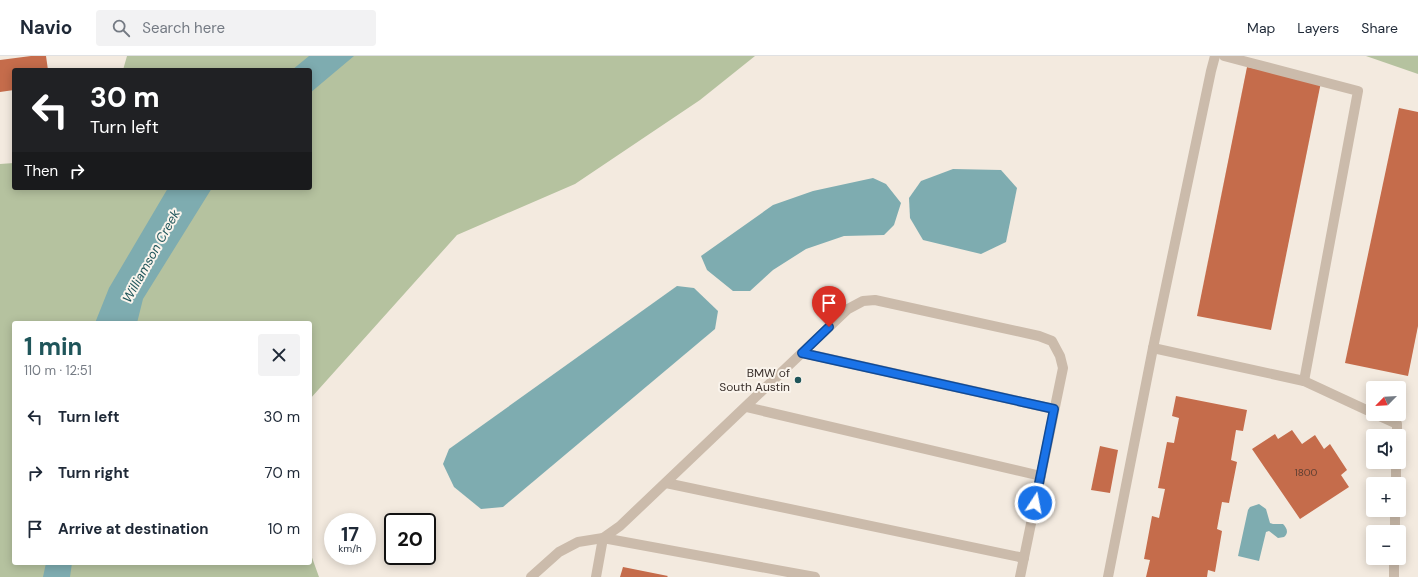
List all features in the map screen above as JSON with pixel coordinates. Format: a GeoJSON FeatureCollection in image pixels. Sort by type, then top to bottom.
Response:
{"type":"FeatureCollection","features":[{"type":"Feature","properties":{"kind":"lane"},"geometry":{"type":"LineString","coordinates":[[1108,577],[1153,348],[1215,56]]}},
{"type":"Feature","properties":{"kind":"lane"},"geometry":{"type":"LineString","coordinates":[[1224,56],[1358,91],[1304,381]]}},
{"type":"Feature","properties":{"kind":"lane"},"geometry":{"type":"LineString","coordinates":[[596,577],[603,538],[620,526],[848,309],[863,301],[875,300],[1039,336],[1052,341],[1060,356],[1063,368],[1020,577]]}},
{"type":"Feature","properties":{"kind":"lane"},"geometry":{"type":"LineString","coordinates":[[1153,348],[1304,381],[1366,410]]}},
{"type":"Feature","properties":{"kind":"lane"},"geometry":{"type":"LineString","coordinates":[[802,353],[1054,409]]}},
{"type":"Feature","properties":{"kind":"lane"},"geometry":{"type":"LineString","coordinates":[[746,407],[1041,476]]}},
{"type":"Feature","properties":{"kind":"lane"},"geometry":{"type":"LineString","coordinates":[[1390,421],[1397,424],[1397,429]]}},
{"type":"Feature","properties":{"kind":"lane"},"geometry":{"type":"LineString","coordinates":[[666,483],[1024,558]]}},
{"type":"Feature","properties":{"kind":"lane"},"geometry":{"type":"LineString","coordinates":[[531,577],[559,552],[578,542],[603,538],[815,577]]}},
{"type":"Feature","properties":{"kind":"lane"},"geometry":{"type":"LineString","coordinates":[[1394,565],[1394,577]]}},
{"type":"Feature","properties":{"kind":"green space"},"geometry":{"type":"Polygon","coordinates":[[[127,56],[755,56],[700,100],[575,184],[457,235],[312,397],[312,321],[12,321],[12,565],[312,565],[312,558],[319,577],[0,577],[0,164],[12,163],[12,190],[312,190],[312,68],[124,68],[127,56]]]}},
{"type":"Feature","properties":{"kind":"green space"},"geometry":{"type":"Polygon","coordinates":[[[1366,56],[1418,56],[1418,74],[1366,56]]]}},
{"type":"Feature","properties":{"kind":"water"},"geometry":{"type":"Polygon","coordinates":[[[309,56],[354,56],[312,91],[312,68],[294,68],[309,56]]]}},
{"type":"Feature","properties":{"kind":"water"},"geometry":{"type":"Polygon","coordinates":[[[953,169],[1001,170],[1017,188],[1006,242],[981,254],[923,240],[910,218],[909,198],[921,181],[953,169]]]}},
{"type":"Feature","properties":{"kind":"water"},"geometry":{"type":"Polygon","coordinates":[[[873,178],[886,184],[901,203],[894,225],[884,235],[844,236],[806,249],[773,270],[750,291],[733,291],[707,270],[701,256],[773,205],[813,191],[873,178]]]}},
{"type":"Feature","properties":{"kind":"water","name":"Williamson Creek"},"geometry":{"type":"Polygon","coordinates":[[[167,190],[211,190],[143,299],[138,321],[96,321],[109,288],[167,190]]]}},
{"type":"Feature","properties":{"kind":"water"},"geometry":{"type":"Polygon","coordinates":[[[677,286],[694,288],[718,311],[715,329],[503,507],[481,509],[454,487],[443,464],[449,449],[677,286]]]}},
{"type":"Feature","properties":{"kind":"water"},"geometry":{"type":"Polygon","coordinates":[[[1259,504],[1266,509],[1270,523],[1283,524],[1287,532],[1284,537],[1278,538],[1269,531],[1266,532],[1259,561],[1238,556],[1248,510],[1250,507],[1259,504]]]}},
{"type":"Feature","properties":{"kind":"water"},"geometry":{"type":"Polygon","coordinates":[[[46,565],[72,565],[70,577],[43,577],[46,565]]]}},
{"type":"Feature","properties":{"kind":"building"},"geometry":{"type":"Polygon","coordinates":[[[31,56],[46,56],[48,68],[12,68],[12,90],[0,92],[0,60],[31,56]]]}},
{"type":"Feature","properties":{"kind":"building"},"geometry":{"type":"Polygon","coordinates":[[[1247,67],[1321,82],[1271,330],[1197,316],[1247,67]]]}},
{"type":"Feature","properties":{"kind":"building"},"geometry":{"type":"Polygon","coordinates":[[[1399,108],[1418,112],[1418,326],[1408,376],[1345,363],[1399,108]]]}},
{"type":"Feature","properties":{"kind":"building"},"geometry":{"type":"Polygon","coordinates":[[[1176,396],[1247,410],[1243,431],[1236,430],[1231,460],[1237,462],[1229,503],[1222,502],[1217,529],[1222,531],[1215,572],[1208,570],[1207,577],[1146,577],[1150,560],[1144,559],[1152,516],[1159,518],[1165,489],[1158,488],[1167,442],[1174,443],[1179,418],[1172,416],[1176,396]]]}},
{"type":"Feature","properties":{"kind":"building"},"geometry":{"type":"Polygon","coordinates":[[[1292,430],[1302,444],[1315,435],[1324,449],[1330,444],[1347,470],[1341,475],[1349,487],[1300,519],[1252,449],[1275,434],[1278,439],[1292,430]]]}},
{"type":"Feature","properties":{"kind":"building"},"geometry":{"type":"Polygon","coordinates":[[[1100,446],[1118,450],[1110,493],[1091,490],[1100,446]]]}},
{"type":"Feature","properties":{"kind":"building"},"geometry":{"type":"Polygon","coordinates":[[[623,567],[668,576],[620,577],[623,567]]]}},
{"type":"Feature","properties":{"kind":"place","name":"BMW of South Austin"},"geometry":{"type":"Point","coordinates":[798,380]}},
{"type":"Feature","properties":{"kind":"route"},"geometry":{"type":"LineString","coordinates":[[829,327],[802,353],[1054,409],[1035,503]]}}]}
